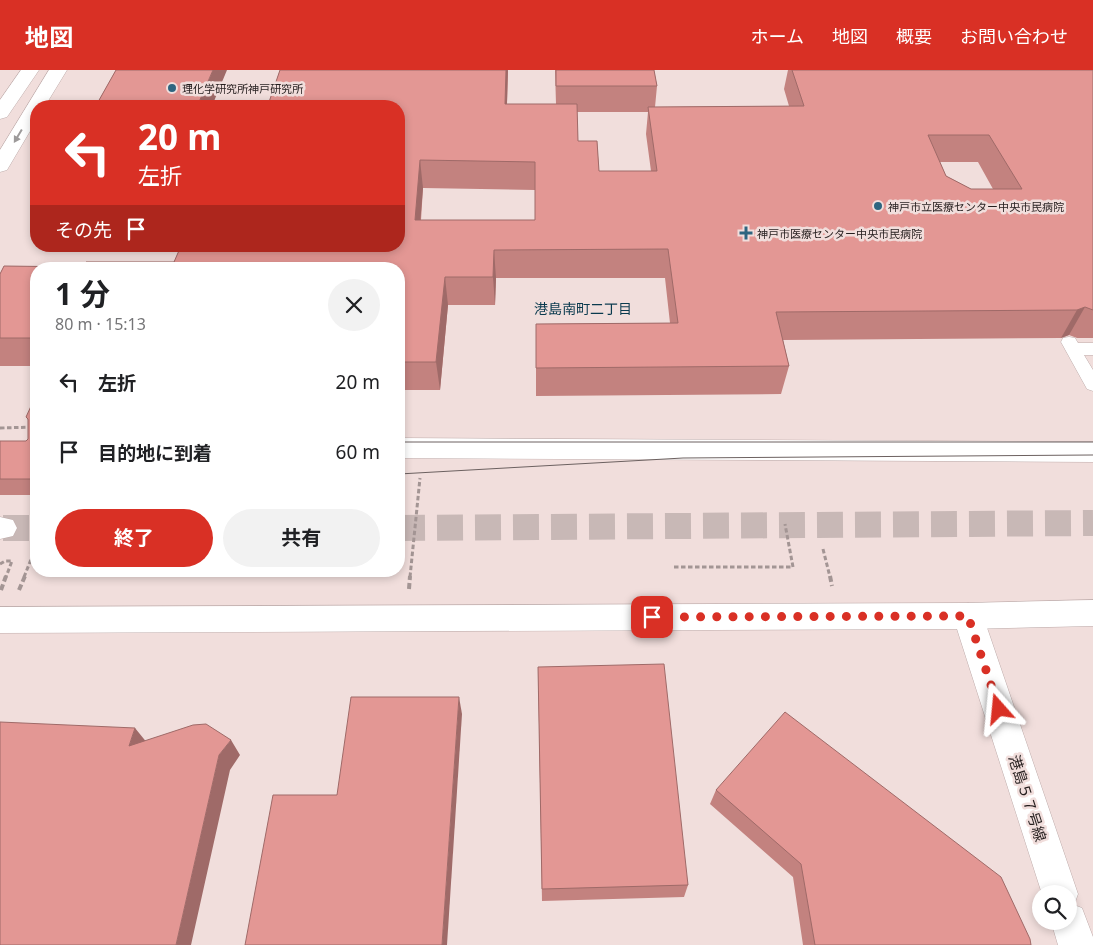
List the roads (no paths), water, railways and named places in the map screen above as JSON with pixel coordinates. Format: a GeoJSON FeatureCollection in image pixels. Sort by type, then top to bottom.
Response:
{"type":"FeatureCollection","features":[{"type":"Feature","properties":{"kind":"street"},"geometry":{"type":"LineString","coordinates":[[0,112],[30,70]]}},
{"type":"Feature","properties":{"kind":"street"},"geometry":{"type":"LineString","coordinates":[[40,100],[58,70]]}},
{"type":"Feature","properties":{"kind":"street"},"geometry":{"type":"LineString","coordinates":[[0,166],[30,116]]}},
{"type":"Feature","properties":{"kind":"street"},"geometry":{"type":"LineString","coordinates":[[405,448],[1093,452]]}},
{"type":"Feature","properties":{"kind":"street"},"geometry":{"type":"LineString","coordinates":[[0,620],[968,616],[1093,613]]}},
{"type":"Feature","properties":{"kind":"street","name":"港島５７号線"},"geometry":{"type":"LineString","coordinates":[[968,616],[1057,885]]}},
{"type":"Feature","properties":{"kind":"street"},"geometry":{"type":"LineString","coordinates":[[1072,930],[1077,945]]}},
{"type":"Feature","properties":{"kind":"lane"},"geometry":{"type":"LineString","coordinates":[[1092,382],[1071,346],[1093,349]]}},
{"type":"Feature","properties":{"kind":"tunnel"},"geometry":{"type":"LineString","coordinates":[[405,528],[1093,523]]}},
{"type":"Feature","properties":{"kind":"tunnel"},"geometry":{"type":"LineString","coordinates":[[3,528],[30,528]]}},
{"type":"Feature","properties":{"kind":"tram line"},"geometry":{"type":"LineString","coordinates":[[405,442],[1093,442]]}},
{"type":"Feature","properties":{"kind":"tram line"},"geometry":{"type":"LineString","coordinates":[[405,474],[683,458],[1093,455]]}},
{"type":"Feature","properties":{"kind":"place","name":"理化学研究所神戸研究所"},"geometry":{"type":"Point","coordinates":[172,88]}},
{"type":"Feature","properties":{"kind":"place","name":"神戸市立医療センター中央市民病院"},"geometry":{"type":"Point","coordinates":[878,206]}},
{"type":"Feature","properties":{"kind":"place","name":"神戸市医療センター中央市民病院"},"geometry":{"type":"Point","coordinates":[746,233]}},
{"type":"Feature","properties":{"kind":"district","name":"港島南町二丁目"},"geometry":{"type":"Point","coordinates":[583,308]}}]}
